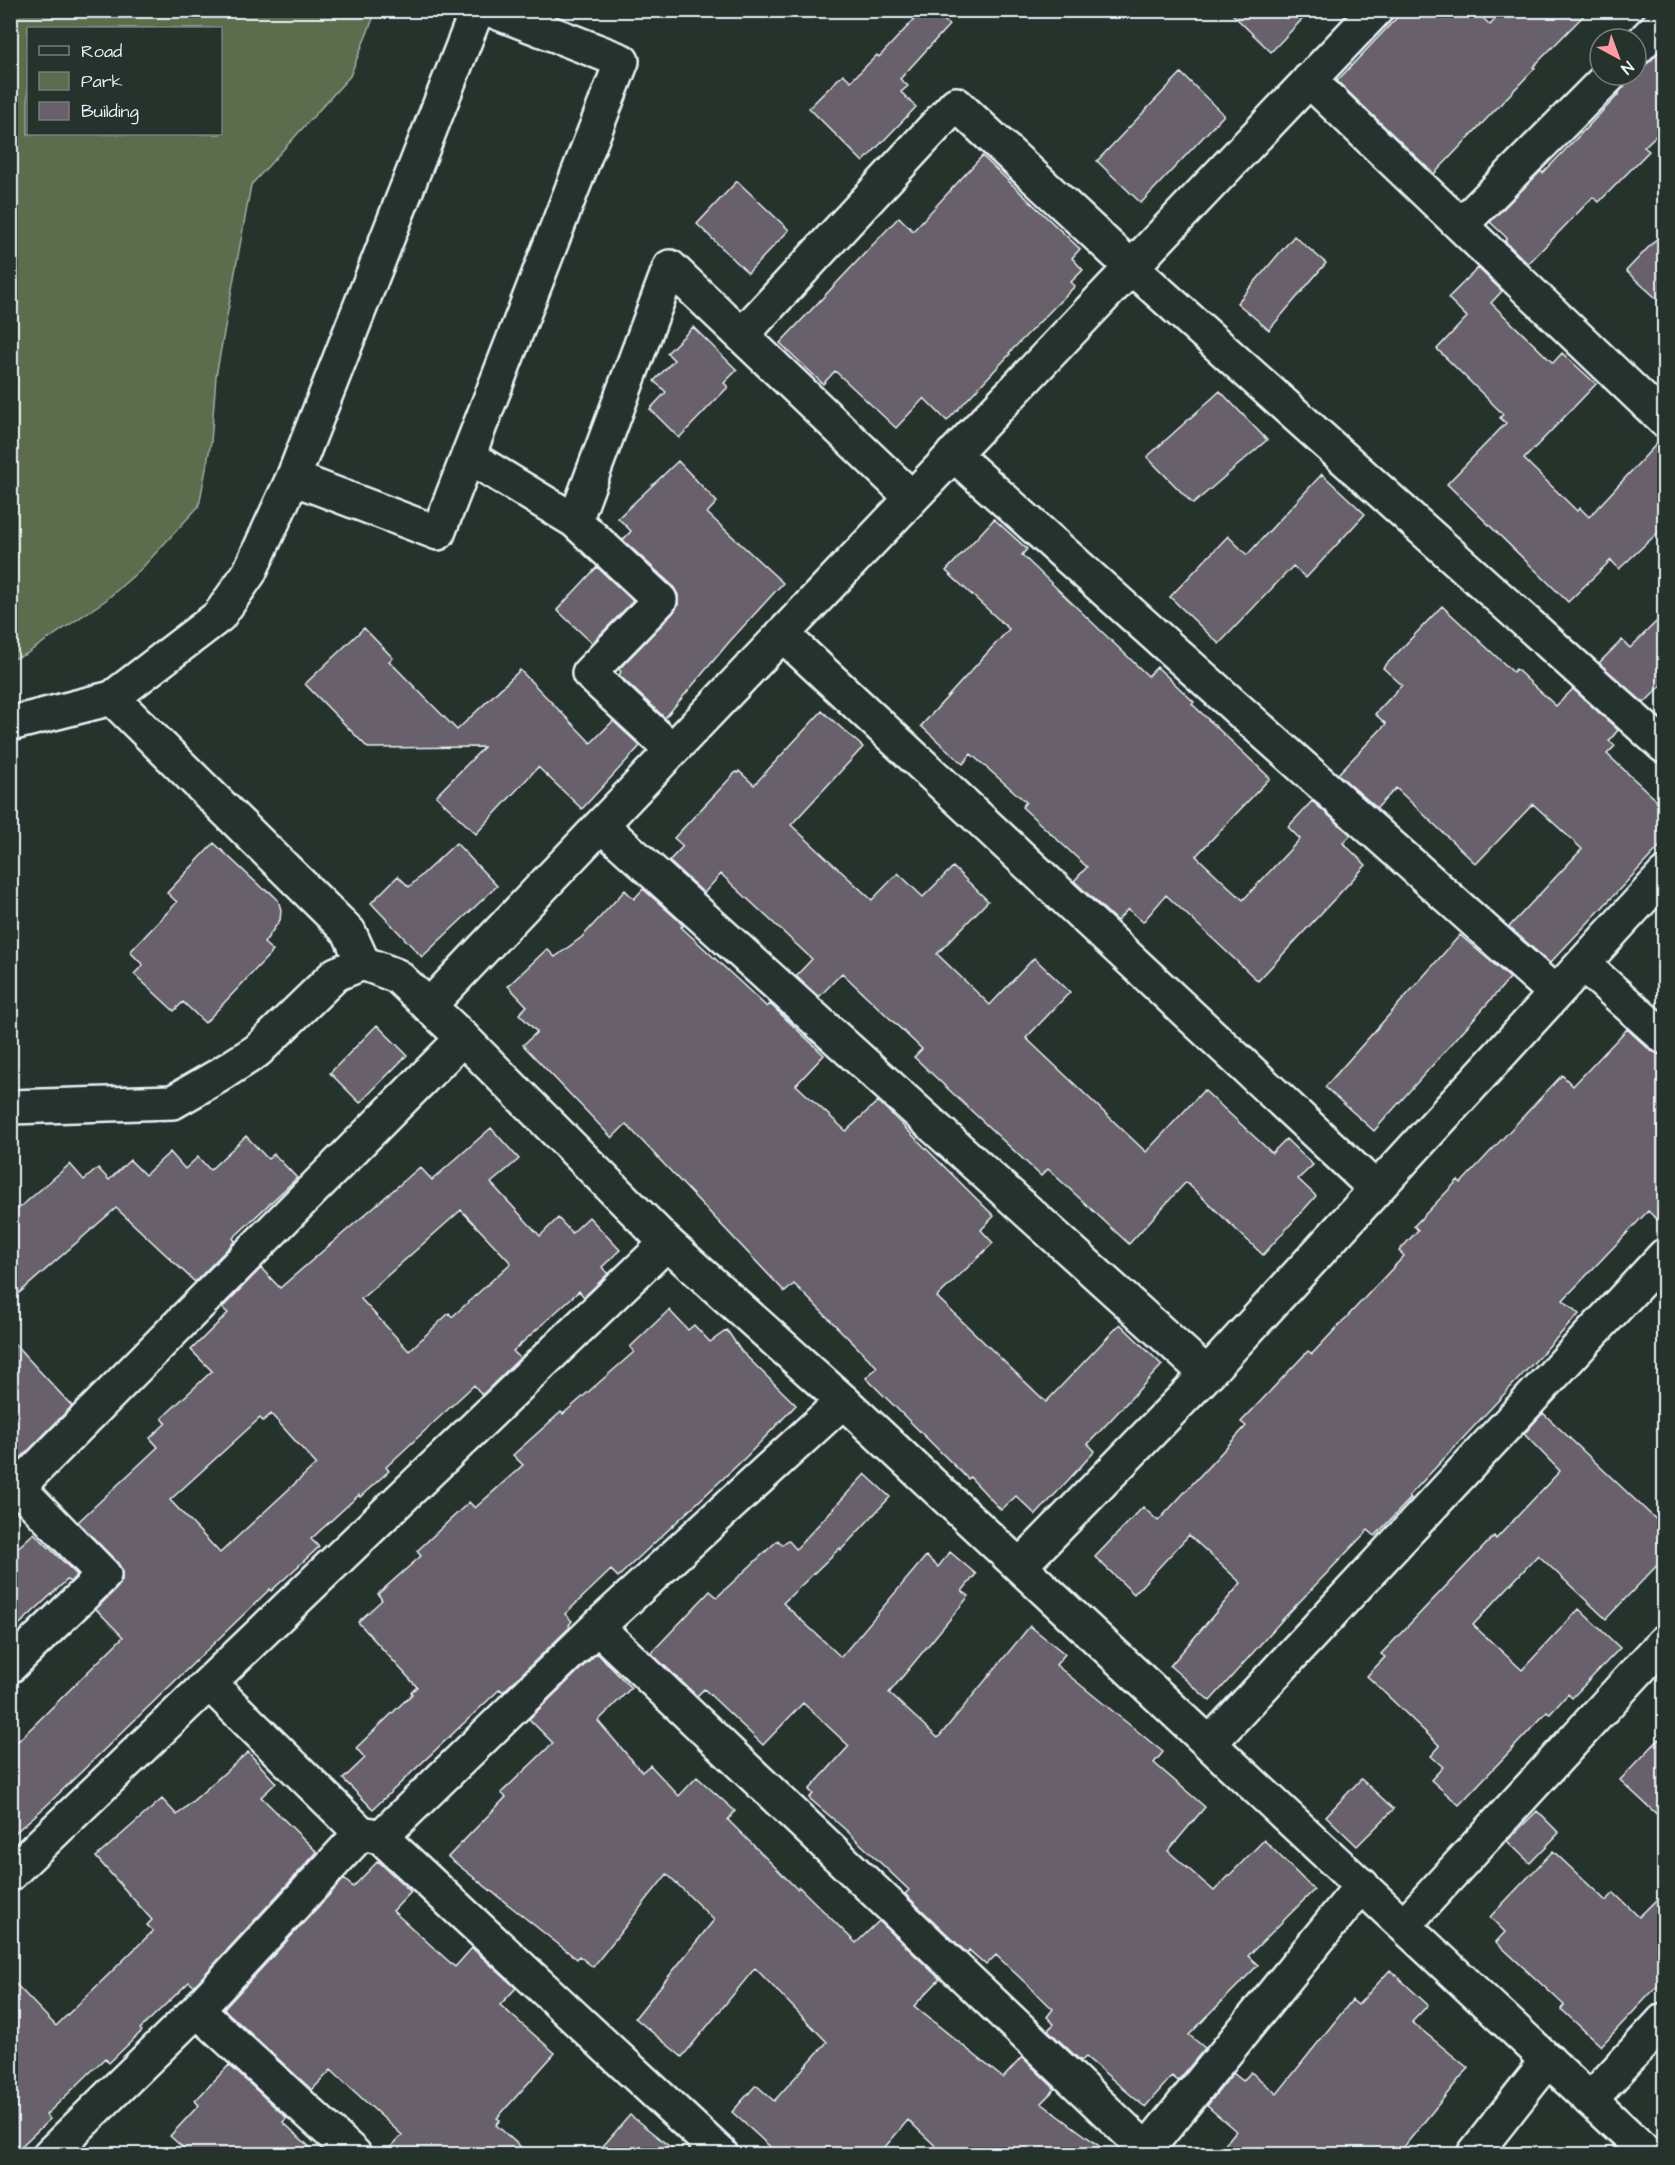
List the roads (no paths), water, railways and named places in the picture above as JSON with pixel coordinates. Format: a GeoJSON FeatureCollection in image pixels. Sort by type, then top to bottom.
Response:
{"type":"FeatureCollection","features":[{"type":"Feature","properties":{"kind":"street"},"geometry":{"type":"LineString","coordinates":[[10,724],[112,698],[219,616],[249,573],[292,478],[477,10]]}},
{"type":"Feature","properties":{"kind":"street"},"geometry":{"type":"LineString","coordinates":[[292,478],[438,533],[622,61],[491,10]]}},
{"type":"Feature","properties":{"kind":"street"},"geometry":{"type":"LineString","coordinates":[[429,1006],[1376,10]]}},
{"type":"Feature","properties":{"kind":"street"},"geometry":{"type":"LineString","coordinates":[[1648,37],[1665,19],[1657,10]]}},
{"type":"Feature","properties":{"kind":"street"},"geometry":{"type":"LineString","coordinates":[[1309,80],[1665,420]]}},
{"type":"Feature","properties":{"kind":"street"},"geometry":{"type":"LineString","coordinates":[[1461,225],[1598,87]]}},
{"type":"Feature","properties":{"kind":"street"},"geometry":{"type":"LineString","coordinates":[[742,335],[956,104],[1131,267],[1665,746]]}},
{"type":"Feature","properties":{"kind":"street"},"geometry":{"type":"LineString","coordinates":[[575,521],[670,267],[912,498]]}},
{"type":"Feature","properties":{"kind":"street"},"geometry":{"type":"LineString","coordinates":[[953,454],[1556,993]]}},
{"type":"Feature","properties":{"kind":"street"},"geometry":{"type":"LineString","coordinates":[[468,456],[575,521],[660,600],[589,672],[672,750]]}},
{"type":"Feature","properties":{"kind":"street"},"geometry":{"type":"LineString","coordinates":[[782,634],[1376,1189]]}},
{"type":"Feature","properties":{"kind":"street"},"geometry":{"type":"LineString","coordinates":[[112,698],[350,932],[363,963]]}},
{"type":"Feature","properties":{"kind":"street"},"geometry":{"type":"LineString","coordinates":[[601,825],[1207,1374]]}},
{"type":"Feature","properties":{"kind":"street"},"geometry":{"type":"LineString","coordinates":[[1020,1566],[1207,1374],[1665,875]]}},
{"type":"Feature","properties":{"kind":"street"},"geometry":{"type":"LineString","coordinates":[[10,1107],[173,1102],[256,1051],[336,974],[363,963],[397,976],[463,1038],[666,1243],[843,1401],[1648,2154]]}},
{"type":"Feature","properties":{"kind":"street"},"geometry":{"type":"LineString","coordinates":[[1583,964],[1665,1037]]}},
{"type":"Feature","properties":{"kind":"street"},"geometry":{"type":"LineString","coordinates":[[10,1666],[104,1575],[14,1483],[463,1038]]}},
{"type":"Feature","properties":{"kind":"street"},"geometry":{"type":"LineString","coordinates":[[10,1874],[666,1243]]}},
{"type":"Feature","properties":{"kind":"street"},"geometry":{"type":"LineString","coordinates":[[1210,1743],[1665,1256]]}},
{"type":"Feature","properties":{"kind":"street"},"geometry":{"type":"LineString","coordinates":[[50,2154],[371,1835],[843,1401]]}},
{"type":"Feature","properties":{"kind":"street"},"geometry":{"type":"LineString","coordinates":[[597,1627],[1145,2152],[1362,1886]]}},
{"type":"Feature","properties":{"kind":"street"},"geometry":{"type":"LineString","coordinates":[[1404,1925],[1665,1642]]}},
{"type":"Feature","properties":{"kind":"street"},"geometry":{"type":"LineString","coordinates":[[209,1683],[371,1835],[721,2154]]}},
{"type":"Feature","properties":{"kind":"street"},"geometry":{"type":"LineString","coordinates":[[197,2010],[354,2154]]}},
{"type":"Feature","properties":{"kind":"street"},"geometry":{"type":"LineString","coordinates":[[1590,2100],[1665,2020]]}},
{"type":"Feature","properties":{"kind":"street"},"geometry":{"type":"LineString","coordinates":[[1474,2154],[1548,2060]]}}]}
